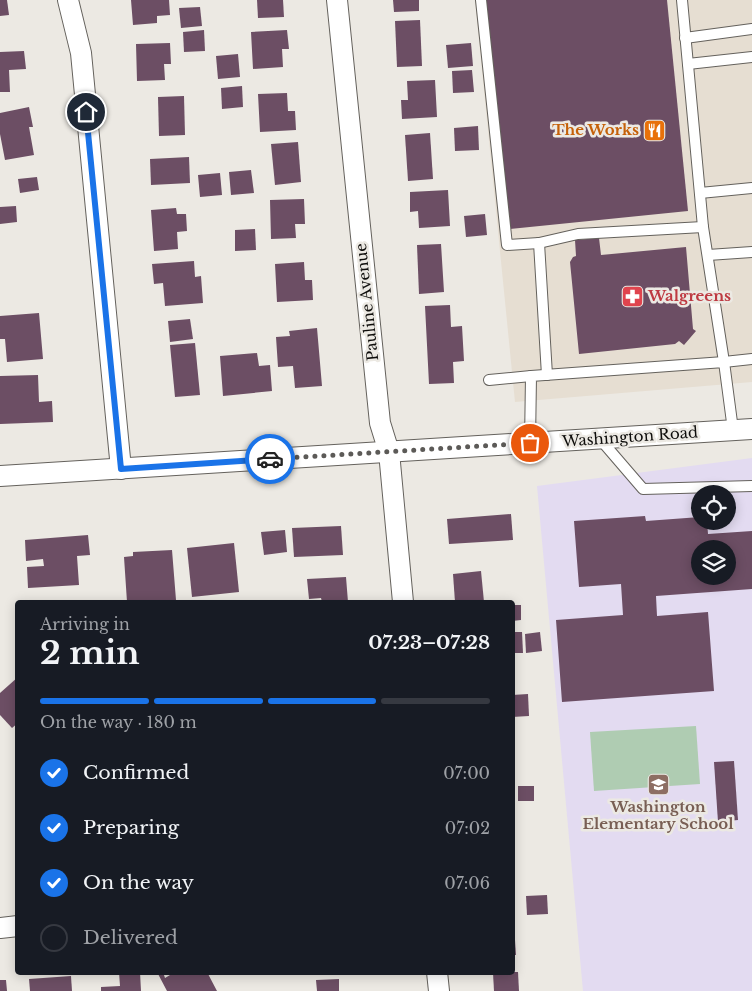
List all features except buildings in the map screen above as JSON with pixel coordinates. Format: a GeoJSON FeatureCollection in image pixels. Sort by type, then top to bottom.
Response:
{"type":"FeatureCollection","features":[{"type":"Feature","properties":{"kind":"street"},"geometry":{"type":"LineString","coordinates":[[68,0],[81,53],[121,469]]}},
{"type":"Feature","properties":{"kind":"street","name":"Pauline Avenue"},"geometry":{"type":"LineString","coordinates":[[337,0],[380,423],[389,452],[403,600]]}},
{"type":"Feature","properties":{"kind":"street","name":"Washington Road"},"geometry":{"type":"LineString","coordinates":[[0,476],[742,430]]}},
{"type":"Feature","properties":{"kind":"street"},"geometry":{"type":"LineString","coordinates":[[0,928],[15,926]]}},
{"type":"Feature","properties":{"kind":"street"},"geometry":{"type":"LineString","coordinates":[[437,975],[439,991]]}},
{"type":"Feature","properties":{"kind":"lane"},"geometry":{"type":"LineString","coordinates":[[481,0],[506,245],[539,243],[578,234],[703,226]]}},
{"type":"Feature","properties":{"kind":"lane"},"geometry":{"type":"LineString","coordinates":[[682,0],[703,226],[724,362],[742,430]]}},
{"type":"Feature","properties":{"kind":"lane"},"geometry":{"type":"LineString","coordinates":[[685,38],[752,30]]}},
{"type":"Feature","properties":{"kind":"lane"},"geometry":{"type":"LineString","coordinates":[[688,64],[752,57]]}},
{"type":"Feature","properties":{"kind":"lane"},"geometry":{"type":"LineString","coordinates":[[700,193],[752,188]]}},
{"type":"Feature","properties":{"kind":"lane"},"geometry":{"type":"LineString","coordinates":[[539,243],[547,375]]}},
{"type":"Feature","properties":{"kind":"lane"},"geometry":{"type":"LineString","coordinates":[[708,255],[752,252]]}},
{"type":"Feature","properties":{"kind":"lane"},"geometry":{"type":"LineString","coordinates":[[489,380],[752,359]]}},
{"type":"Feature","properties":{"kind":"lane"},"geometry":{"type":"LineString","coordinates":[[530,443],[531,376]]}},
{"type":"Feature","properties":{"kind":"lane"},"geometry":{"type":"LineString","coordinates":[[600,438],[643,490],[752,486]]}},
{"type":"Feature","properties":{"kind":"shaded area"},"geometry":{"type":"Polygon","coordinates":[[[475,0],[752,0],[752,382],[515,402],[475,0]]]}},
{"type":"Feature","properties":{"kind":"shaded area","name":"Washington Elementary School"},"geometry":{"type":"Polygon","coordinates":[[[752,458],[752,991],[583,991],[537,486],[752,458]]]}},
{"type":"Feature","properties":{"kind":"green space"},"geometry":{"type":"Polygon","coordinates":[[[696,726],[700,784],[594,791],[590,732],[696,726]]]}},
{"type":"Feature","properties":{"kind":"way so far"},"geometry":{"type":"LineString","coordinates":[[270,459],[530,443]]}},
{"type":"Feature","properties":{"kind":"place","name":"The Works"},"geometry":{"type":"Point","coordinates":[655,130]}},
{"type":"Feature","properties":{"kind":"place","name":"Walgreens"},"geometry":{"type":"Point","coordinates":[632,296]}},
{"type":"Feature","properties":{"kind":"place","name":"Washington Elementary School"},"geometry":{"type":"Point","coordinates":[658,784]}},
{"type":"Feature","properties":{"kind":"route"},"geometry":{"type":"LineString","coordinates":[[86,112],[121,469],[270,459]]}}]}
